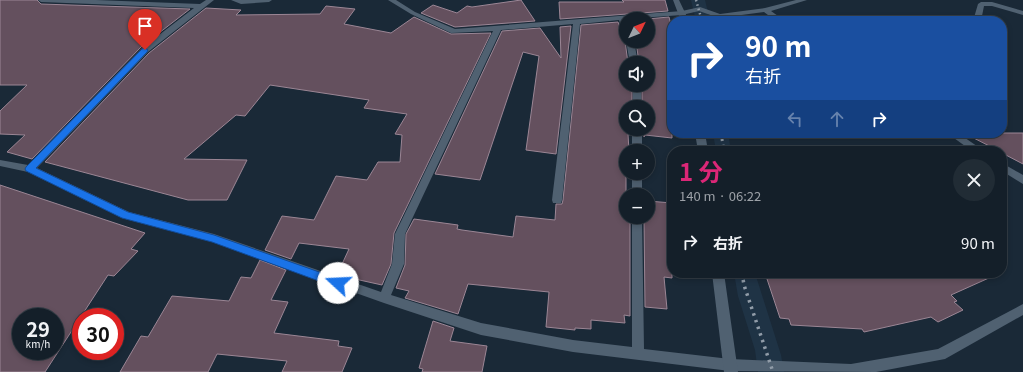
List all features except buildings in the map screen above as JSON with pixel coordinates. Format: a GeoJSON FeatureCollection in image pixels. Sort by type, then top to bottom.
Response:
{"type":"FeatureCollection","features":[{"type":"Feature","properties":{"kind":"street"},"geometry":{"type":"LineString","coordinates":[[41,0],[201,6]]}},
{"type":"Feature","properties":{"kind":"street"},"geometry":{"type":"LineString","coordinates":[[30,169],[145,50],[201,6],[211,0]]}},
{"type":"Feature","properties":{"kind":"street"},"geometry":{"type":"LineString","coordinates":[[234,0],[241,2],[269,0]]}},
{"type":"Feature","properties":{"kind":"street"},"geometry":{"type":"LineString","coordinates":[[391,0],[413,13],[454,31],[498,29],[619,18]]}},
{"type":"Feature","properties":{"kind":"street"},"geometry":{"type":"LineString","coordinates":[[676,0],[683,16]]}},
{"type":"Feature","properties":{"kind":"street"},"geometry":{"type":"LineString","coordinates":[[655,15],[682,13],[700,9],[719,16],[764,10],[804,0]]}},
{"type":"Feature","properties":{"kind":"street"},"geometry":{"type":"LineString","coordinates":[[978,16],[980,4],[992,4],[1023,13]]}},
{"type":"Feature","properties":{"kind":"street"},"geometry":{"type":"LineString","coordinates":[[764,10],[773,16]]}},
{"type":"Feature","properties":{"kind":"street"},"geometry":{"type":"LineString","coordinates":[[557,200],[577,22]]}},
{"type":"Feature","properties":{"kind":"street"},"geometry":{"type":"LineString","coordinates":[[384,298],[398,264],[400,234],[498,29]]}},
{"type":"Feature","properties":{"kind":"street"},"geometry":{"type":"LineString","coordinates":[[960,138],[972,146]]}},
{"type":"Feature","properties":{"kind":"street"},"geometry":{"type":"LineString","coordinates":[[0,163],[30,169],[126,215],[214,238],[384,298],[481,329],[573,346],[638,354],[731,369],[878,369],[940,355],[1023,310]]}},
{"type":"Feature","properties":{"kind":"street"},"geometry":{"type":"LineString","coordinates":[[1007,169],[1023,180]]}},
{"type":"Feature","properties":{"kind":"street"},"geometry":{"type":"LineString","coordinates":[[637,224],[638,354]]}},
{"type":"Feature","properties":{"kind":"street"},"geometry":{"type":"LineString","coordinates":[[719,278],[731,369]]}},
{"type":"Feature","properties":{"kind":"shaded area"},"geometry":{"type":"Polygon","coordinates":[[[691,0],[705,0],[709,16],[695,16],[691,0]]]}},
{"type":"Feature","properties":{"kind":"shaded area"},"geometry":{"type":"Polygon","coordinates":[[[714,138],[729,138],[730,146],[715,146],[714,138]]]}},
{"type":"Feature","properties":{"kind":"shaded area"},"geometry":{"type":"Polygon","coordinates":[[[735,278],[757,278],[781,355],[784,372],[758,372],[755,350],[738,296],[735,278]]]}},
{"type":"Feature","properties":{"kind":"railway"},"geometry":{"type":"LineString","coordinates":[[696,0],[701,16]]}},
{"type":"Feature","properties":{"kind":"railway"},"geometry":{"type":"LineString","coordinates":[[722,138],[723,146]]}},
{"type":"Feature","properties":{"kind":"railway"},"geometry":{"type":"LineString","coordinates":[[743,278],[773,372]]}},
{"type":"Feature","properties":{"kind":"route"},"geometry":{"type":"LineString","coordinates":[[145,50],[30,169],[126,215],[214,238],[338,283]]}}]}
